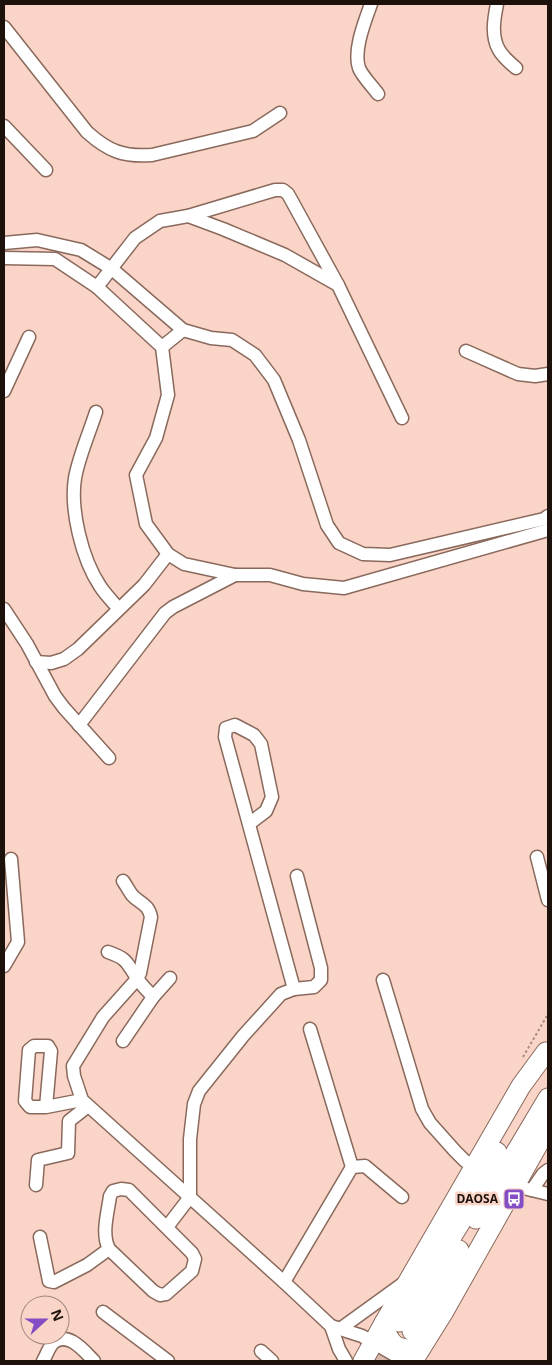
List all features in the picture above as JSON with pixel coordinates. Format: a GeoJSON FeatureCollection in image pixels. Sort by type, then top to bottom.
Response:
{"type":"FeatureCollection","features":[{"type":"Feature","properties":{"kind":"highway"},"geometry":{"type":"LineString","coordinates":[[398,1325],[409,1279],[522,1086],[547,1051]]}},
{"type":"Feature","properties":{"kind":"highway"},"geometry":{"type":"LineString","coordinates":[[547,1051],[467,1212],[398,1325],[386,1333],[391,1342],[400,1348],[408,1349],[417,1354],[524,1188],[548,1126]]}},
{"type":"Feature","properties":{"kind":"highway"},"geometry":{"type":"LineString","coordinates":[[363,1361],[374,1343],[398,1325],[548,1098]]}},
{"type":"Feature","properties":{"kind":"street"},"geometry":{"type":"LineString","coordinates":[[371,4],[360,40],[358,54],[359,69],[378,94]]}},
{"type":"Feature","properties":{"kind":"street"},"geometry":{"type":"LineString","coordinates":[[497,4],[494,37],[500,51],[516,68]]}},
{"type":"Feature","properties":{"kind":"street"},"geometry":{"type":"LineString","coordinates":[[4,27],[87,132],[96,140],[118,152],[135,156],[152,155],[253,131],[280,112]]}},
{"type":"Feature","properties":{"kind":"street"},"geometry":{"type":"LineString","coordinates":[[6,132],[46,170]]}},
{"type":"Feature","properties":{"kind":"street"},"geometry":{"type":"LineString","coordinates":[[97,287],[136,238],[160,221],[188,216],[275,190],[282,190],[288,194],[338,285],[402,418]]}},
{"type":"Feature","properties":{"kind":"street"},"geometry":{"type":"LineString","coordinates":[[188,216],[285,255],[338,285]]}},
{"type":"Feature","properties":{"kind":"street"},"geometry":{"type":"LineString","coordinates":[[4,243],[37,240],[81,250],[112,269],[182,330],[211,338],[232,340],[255,355],[274,380],[299,440],[327,525],[339,543],[363,554],[390,555],[544,520],[548,516]]}},
{"type":"Feature","properties":{"kind":"street"},"geometry":{"type":"LineString","coordinates":[[4,258],[55,259],[97,287],[162,347],[168,395],[156,438],[136,475],[146,524],[168,554],[184,564],[235,576],[270,576],[303,584],[344,588],[548,530]]}},
{"type":"Feature","properties":{"kind":"street"},"geometry":{"type":"LineString","coordinates":[[162,347],[182,330]]}},
{"type":"Feature","properties":{"kind":"street"},"geometry":{"type":"LineString","coordinates":[[4,391],[29,337]]}},
{"type":"Feature","properties":{"kind":"street"},"geometry":{"type":"LineString","coordinates":[[466,350],[518,374],[535,376],[548,374]]}},
{"type":"Feature","properties":{"kind":"street"},"geometry":{"type":"LineString","coordinates":[[96,412],[75,479],[75,508],[79,537],[90,568],[100,586],[119,609]]}},
{"type":"Feature","properties":{"kind":"street"},"geometry":{"type":"LineString","coordinates":[[465,538],[471,553]]}},
{"type":"Feature","properties":{"kind":"street"},"geometry":{"type":"LineString","coordinates":[[36,662],[51,663],[64,659],[78,649],[144,585],[168,554]]}},
{"type":"Feature","properties":{"kind":"street"},"geometry":{"type":"LineString","coordinates":[[79,724],[165,613],[173,607],[235,576]]}},
{"type":"Feature","properties":{"kind":"street"},"geometry":{"type":"LineString","coordinates":[[4,609],[27,644],[55,696],[109,758]]}},
{"type":"Feature","properties":{"kind":"street"},"geometry":{"type":"LineString","coordinates":[[249,824],[266,811],[272,797],[260,744],[254,735],[235,725],[226,728],[225,737],[294,990]]}},
{"type":"Feature","properties":{"kind":"street"},"geometry":{"type":"LineString","coordinates":[[537,857],[548,900]]}},
{"type":"Feature","properties":{"kind":"street"},"geometry":{"type":"LineString","coordinates":[[4,966],[18,942],[11,859]]}},
{"type":"Feature","properties":{"kind":"street"},"geometry":{"type":"LineString","coordinates":[[167,1227],[190,1197],[190,1139],[194,1104],[199,1091],[243,1036],[281,994],[314,987],[321,980],[321,968],[297,876]]}},
{"type":"Feature","properties":{"kind":"street"},"geometry":{"type":"LineString","coordinates":[[122,880],[133,896],[146,905],[151,917],[140,973],[137,979],[103,1017],[74,1066],[74,1076],[85,1103],[335,1328],[356,1334],[405,1361]]}},
{"type":"Feature","properties":{"kind":"street"},"geometry":{"type":"LineString","coordinates":[[108,952],[121,956],[129,964],[137,979],[153,996]]}},
{"type":"Feature","properties":{"kind":"street"},"geometry":{"type":"LineString","coordinates":[[123,1041],[153,996],[170,978]]}},
{"type":"Feature","properties":{"kind":"street"},"geometry":{"type":"LineString","coordinates":[[383,980],[422,1109],[430,1123],[455,1151],[465,1161],[476,1166]]}},
{"type":"Feature","properties":{"kind":"street"},"geometry":{"type":"LineString","coordinates":[[284,1282],[352,1167],[310,1029]]}},
{"type":"Feature","properties":{"kind":"street"},"geometry":{"type":"LineString","coordinates":[[46,1107],[51,1051],[48,1046],[34,1046],[28,1050],[25,1101],[30,1107],[46,1107],[85,1103]]}},
{"type":"Feature","properties":{"kind":"street"},"geometry":{"type":"LineString","coordinates":[[36,1185],[38,1160],[68,1153],[69,1121],[85,1103]]}},
{"type":"Feature","properties":{"kind":"street"},"geometry":{"type":"LineString","coordinates":[[352,1167],[365,1166],[402,1197]]}},
{"type":"Feature","properties":{"kind":"street"},"geometry":{"type":"LineString","coordinates":[[524,1188],[548,1170]]}},
{"type":"Feature","properties":{"kind":"street"},"geometry":{"type":"LineString","coordinates":[[121,1188],[129,1190],[167,1227],[192,1253],[195,1260],[192,1271],[166,1294],[160,1295],[153,1291],[106,1244],[105,1235],[110,1196],[113,1191],[121,1188]]}},
{"type":"Feature","properties":{"kind":"street"},"geometry":{"type":"LineString","coordinates":[[524,1188],[548,1194]]}},
{"type":"Feature","properties":{"kind":"street"},"geometry":{"type":"LineString","coordinates":[[40,1237],[49,1281],[54,1282],[87,1265],[109,1249]]}},
{"type":"Feature","properties":{"kind":"street"},"geometry":{"type":"LineString","coordinates":[[335,1328],[409,1279]]}},
{"type":"Feature","properties":{"kind":"street"},"geometry":{"type":"LineString","coordinates":[[103,1312],[168,1361]]}},
{"type":"Feature","properties":{"kind":"street"},"geometry":{"type":"LineString","coordinates":[[335,1328],[341,1360]]}},
{"type":"Feature","properties":{"kind":"street"},"geometry":{"type":"LineString","coordinates":[[43,1361],[54,1343],[63,1339],[72,1341],[94,1361]]}},
{"type":"Feature","properties":{"kind":"street"},"geometry":{"type":"LineString","coordinates":[[261,1352],[272,1361]]}},
{"type":"Feature","properties":{"kind":"path"},"geometry":{"type":"LineString","coordinates":[[520,1064],[548,1014]]}},
{"type":"Feature","properties":{"kind":"tunnel"},"geometry":{"type":"LineString","coordinates":[[377,1361],[394,1332]]}},
{"type":"Feature","properties":{"kind":"place","name":"DAOSA"},"geometry":{"type":"Point","coordinates":[514,1199]}}]}
